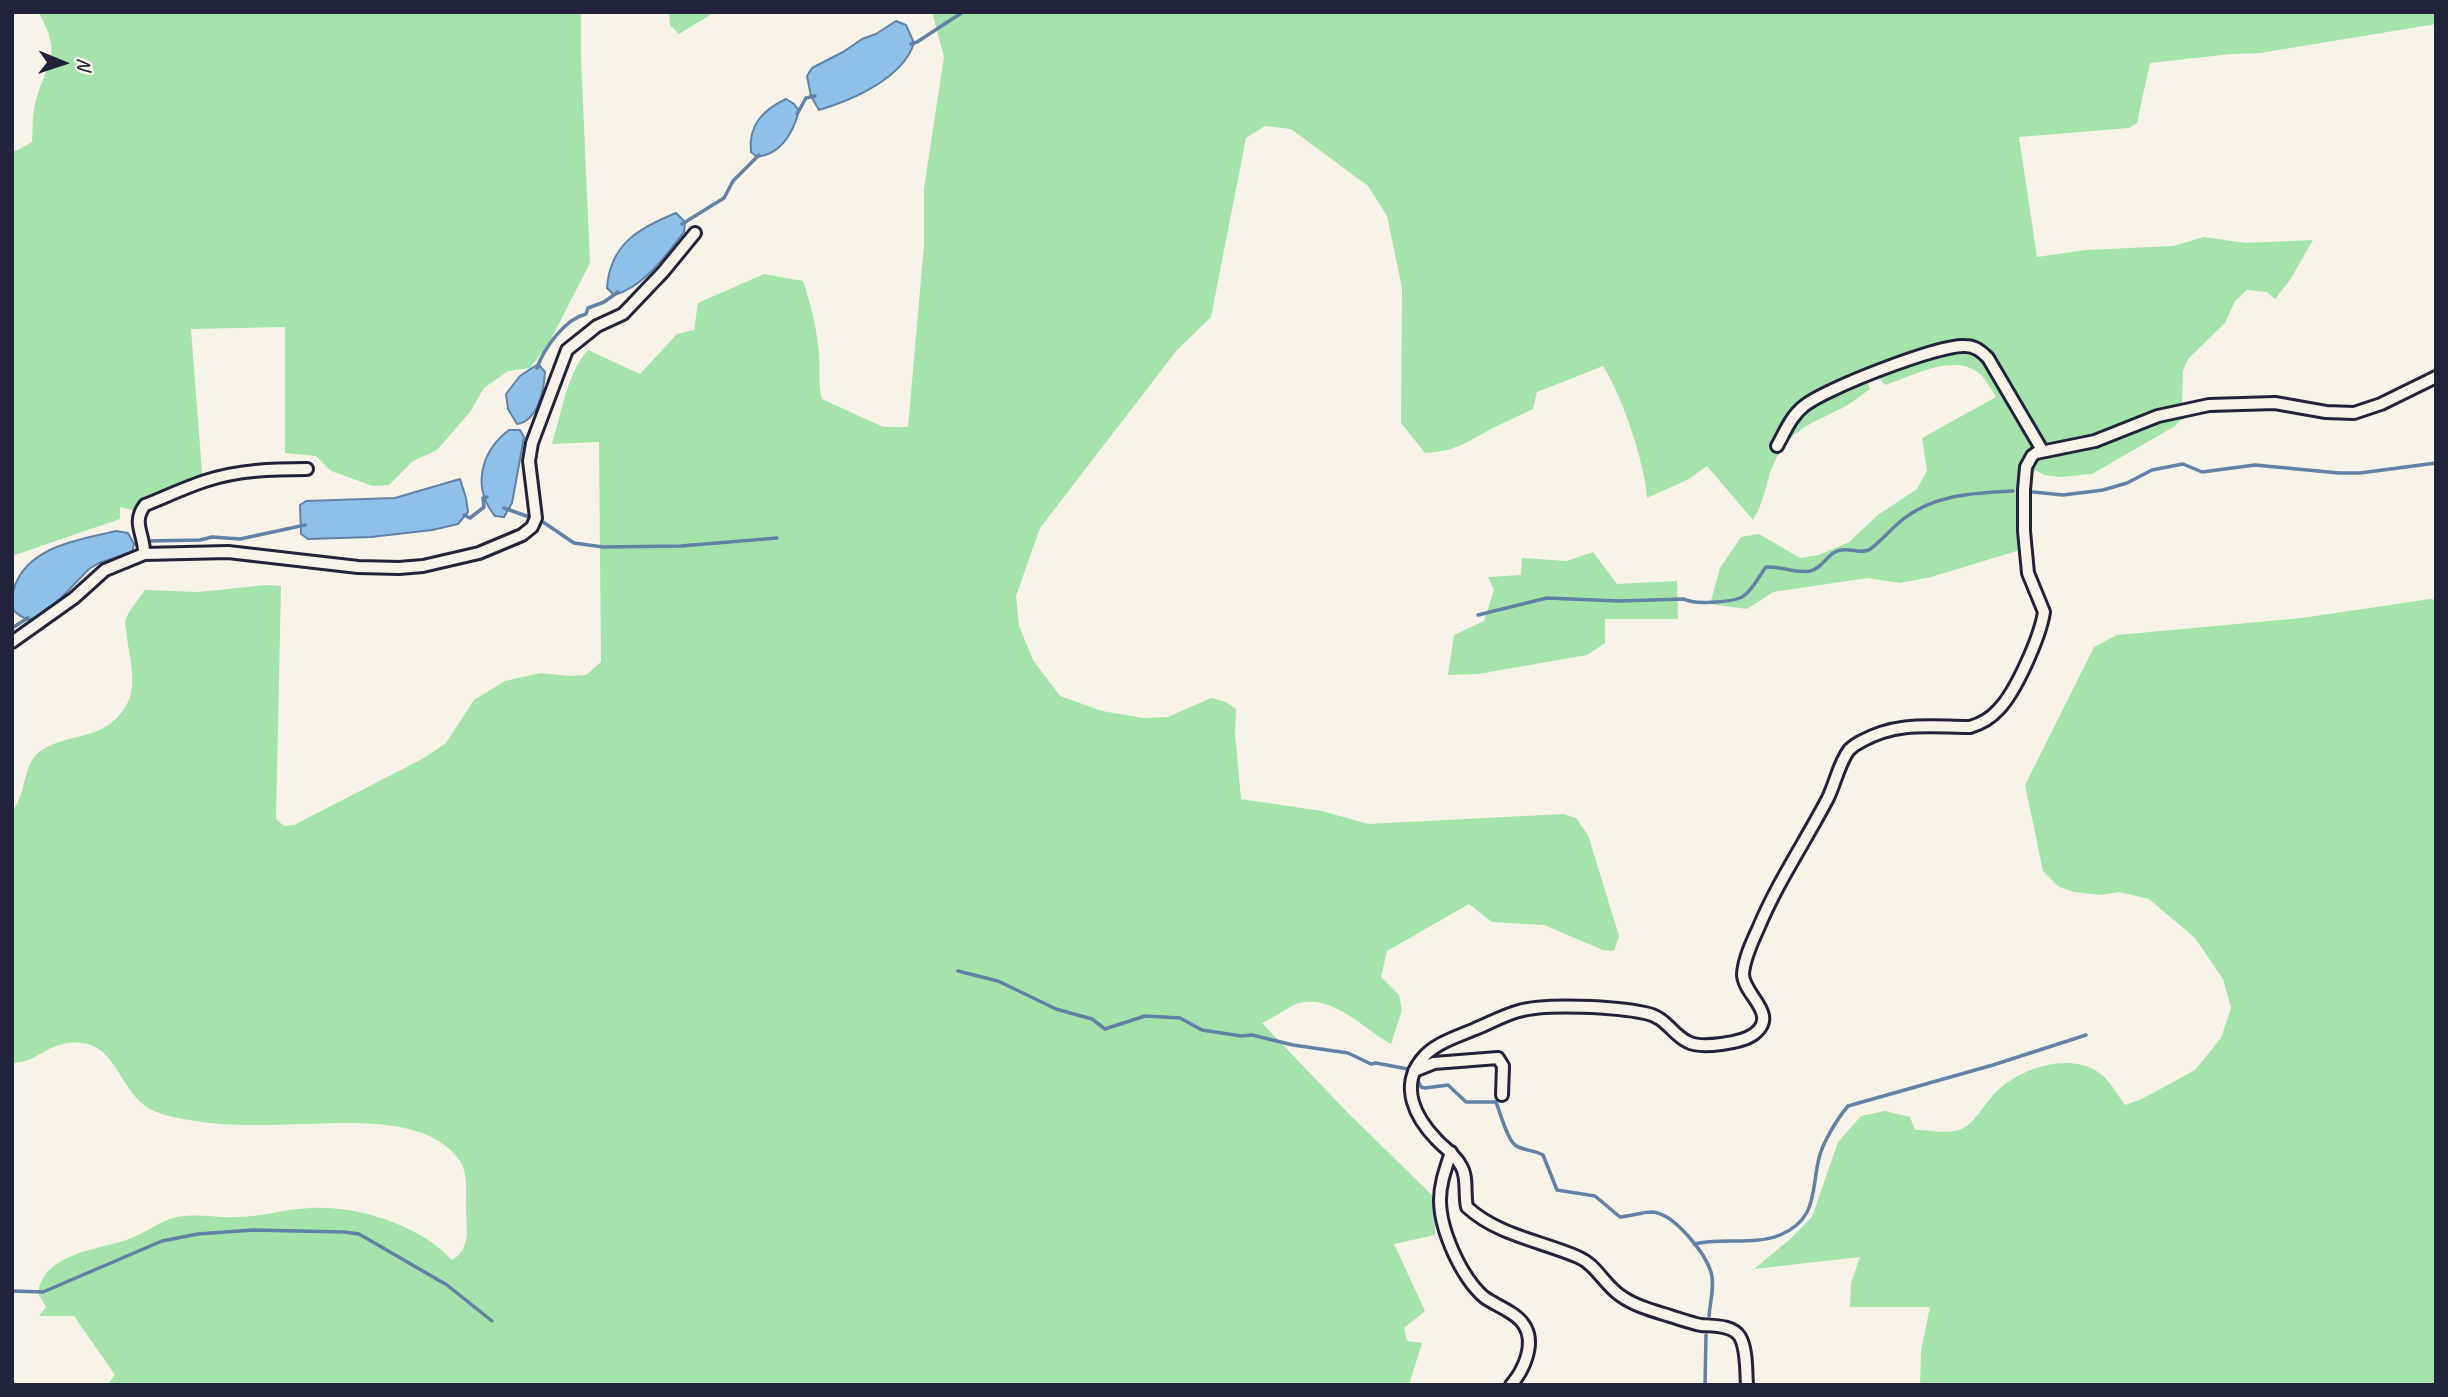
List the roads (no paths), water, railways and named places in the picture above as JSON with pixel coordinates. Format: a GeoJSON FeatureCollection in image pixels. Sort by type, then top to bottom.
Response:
{"type":"FeatureCollection","features":[{"type":"Feature","properties":{"kind":"street"},"geometry":{"type":"LineString","coordinates":[[12,642],[74,598],[105,570],[144,554],[228,552],[358,567],[399,568],[423,566],[479,553],[522,535],[532,527],[536,519],[529,461],[532,443],[567,350],[597,326],[623,314],[695,233]]}},
{"type":"Feature","properties":{"kind":"street"},"geometry":{"type":"LineString","coordinates":[[1777,446],[1790,421],[1804,405],[1854,380],[1961,345],[1980,350],[1988,358],[2042,450]]}},
{"type":"Feature","properties":{"kind":"street"},"geometry":{"type":"LineString","coordinates":[[1747,1385],[1740,1336],[1733,1331],[1721,1326],[1699,1325],[1640,1306],[1619,1295],[1591,1264],[1577,1256],[1510,1232],[1474,1214],[1467,1207],[1464,1171],[1451,1152],[1429,1132],[1414,1107],[1409,1085],[1424,1056],[1442,1042],[1508,1014],[1535,1007],[1556,1006],[1649,1013],[1667,1023],[1688,1043],[1700,1046],[1745,1038],[1758,1030],[1763,1012],[1745,984],[1743,974],[1746,961],[1767,907],[1832,790],[1849,750],[1878,734],[1905,726],[1977,725],[1999,710],[2016,685],[2044,612],[2028,573],[2024,531],[2026,467],[2032,456],[2042,450],[2095,441],[2158,416],[2209,405],[2276,403],[2326,412],[2354,413],[2381,404],[2436,377]]}},
{"type":"Feature","properties":{"kind":"street"},"geometry":{"type":"LineString","coordinates":[[144,554],[137,524],[139,513],[145,505],[207,480],[232,474],[307,469]]}},
{"type":"Feature","properties":{"kind":"street"},"geometry":{"type":"LineString","coordinates":[[1414,1071],[1434,1063],[1498,1058],[1503,1066],[1502,1094]]}},
{"type":"Feature","properties":{"kind":"street"},"geometry":{"type":"LineString","coordinates":[[1451,1152],[1441,1186],[1440,1202],[1455,1254],[1473,1285],[1495,1305],[1523,1323],[1527,1332],[1525,1362],[1511,1385]]}},
{"type":"Feature","properties":{"kind":"water"},"geometry":{"type":"Polygon","coordinates":[[[896,21],[906,25],[914,43],[899,67],[861,94],[819,110],[811,96],[807,76],[812,68],[896,21]]]}},
{"type":"Feature","properties":{"kind":"water"},"geometry":{"type":"Polygon","coordinates":[[[786,99],[799,111],[793,127],[785,141],[773,152],[757,157],[751,152],[755,126],[764,113],[786,99]]]}},
{"type":"Feature","properties":{"kind":"water"},"geometry":{"type":"Polygon","coordinates":[[[676,213],[685,222],[684,232],[644,278],[614,295],[607,288],[609,273],[620,249],[639,232],[676,213]]]}},
{"type":"Feature","properties":{"kind":"water"},"geometry":{"type":"Polygon","coordinates":[[[538,364],[545,372],[538,404],[530,417],[517,424],[508,409],[506,394],[520,376],[538,364]]]}},
{"type":"Feature","properties":{"kind":"water"},"geometry":{"type":"Polygon","coordinates":[[[509,430],[520,430],[524,437],[512,503],[504,517],[495,516],[488,505],[483,494],[482,471],[491,449],[509,430]]]}},
{"type":"Feature","properties":{"kind":"water"},"geometry":{"type":"Polygon","coordinates":[[[460,479],[468,512],[458,524],[371,537],[308,539],[301,534],[300,505],[306,501],[395,498],[460,479]]]}},
{"type":"Feature","properties":{"kind":"water"},"geometry":{"type":"Polygon","coordinates":[[[116,531],[128,533],[134,544],[132,552],[89,569],[38,617],[29,620],[15,612],[12,597],[17,580],[26,567],[38,557],[68,543],[116,531]]]}},
{"type":"Feature","properties":{"kind":"waterway"},"geometry":{"type":"LineString","coordinates":[[911,44],[963,12]]}},
{"type":"Feature","properties":{"kind":"waterway"},"geometry":{"type":"LineString","coordinates":[[797,114],[806,98],[815,96]]}},
{"type":"Feature","properties":{"kind":"waterway"},"geometry":{"type":"LineString","coordinates":[[682,224],[724,198],[733,181],[759,155]]}},
{"type":"Feature","properties":{"kind":"waterway"},"geometry":{"type":"LineString","coordinates":[[537,368],[550,343],[563,328],[586,314],[588,308],[604,302],[618,292]]}},
{"type":"Feature","properties":{"kind":"waterway"},"geometry":{"type":"LineString","coordinates":[[2033,492],[2063,495],[2103,490],[2127,483],[2152,470],[2183,464],[2202,472],[2255,465],[2360,473],[2436,463]]}},
{"type":"Feature","properties":{"kind":"waterway"},"geometry":{"type":"LineString","coordinates":[[1478,615],[1547,598],[1619,601],[1684,599],[1703,602],[1740,598],[1748,592],[1766,567],[1810,571],[1819,567],[1836,551],[1869,550],[1902,520],[1927,505],[1955,496],[2013,491]]}},
{"type":"Feature","properties":{"kind":"waterway"},"geometry":{"type":"LineString","coordinates":[[464,515],[470,518],[484,507],[483,498],[487,497]]}},
{"type":"Feature","properties":{"kind":"waterway"},"geometry":{"type":"LineString","coordinates":[[504,508],[532,518]]}},
{"type":"Feature","properties":{"kind":"waterway"},"geometry":{"type":"LineString","coordinates":[[543,522],[574,543],[603,547],[681,546],[777,538]]}},
{"type":"Feature","properties":{"kind":"waterway"},"geometry":{"type":"LineString","coordinates":[[149,541],[200,540],[212,537],[240,539],[305,525]]}},
{"type":"Feature","properties":{"kind":"waterway"},"geometry":{"type":"LineString","coordinates":[[12,628],[28,618]]}},
{"type":"Feature","properties":{"kind":"waterway"},"geometry":{"type":"LineString","coordinates":[[958,971],[998,981],[1056,1009],[1092,1019],[1105,1029],[1145,1016],[1180,1018],[1202,1030],[1252,1035],[1293,1045],[1348,1053],[1371,1064],[1408,1069]]}},
{"type":"Feature","properties":{"kind":"waterway"},"geometry":{"type":"LineString","coordinates":[[1694,1244],[1770,1238],[1780,1235],[1801,1221],[1811,1203],[1824,1145],[1848,1106],[1993,1065],[2086,1035]]}},
{"type":"Feature","properties":{"kind":"waterway"},"geometry":{"type":"LineString","coordinates":[[1416,1077],[1421,1087],[1448,1085],[1466,1102],[1496,1102],[1512,1142],[1518,1147],[1543,1155],[1557,1190],[1595,1196],[1620,1217],[1652,1212],[1661,1214],[1679,1226],[1702,1255],[1711,1272],[1709,1316]]}},
{"type":"Feature","properties":{"kind":"waterway"},"geometry":{"type":"LineString","coordinates":[[12,1291],[43,1292],[162,1241],[198,1234],[253,1230],[344,1232],[359,1234],[447,1285],[492,1321]]}},
{"type":"Feature","properties":{"kind":"waterway"},"geometry":{"type":"LineString","coordinates":[[1705,1385],[1706,1335]]}}]}
